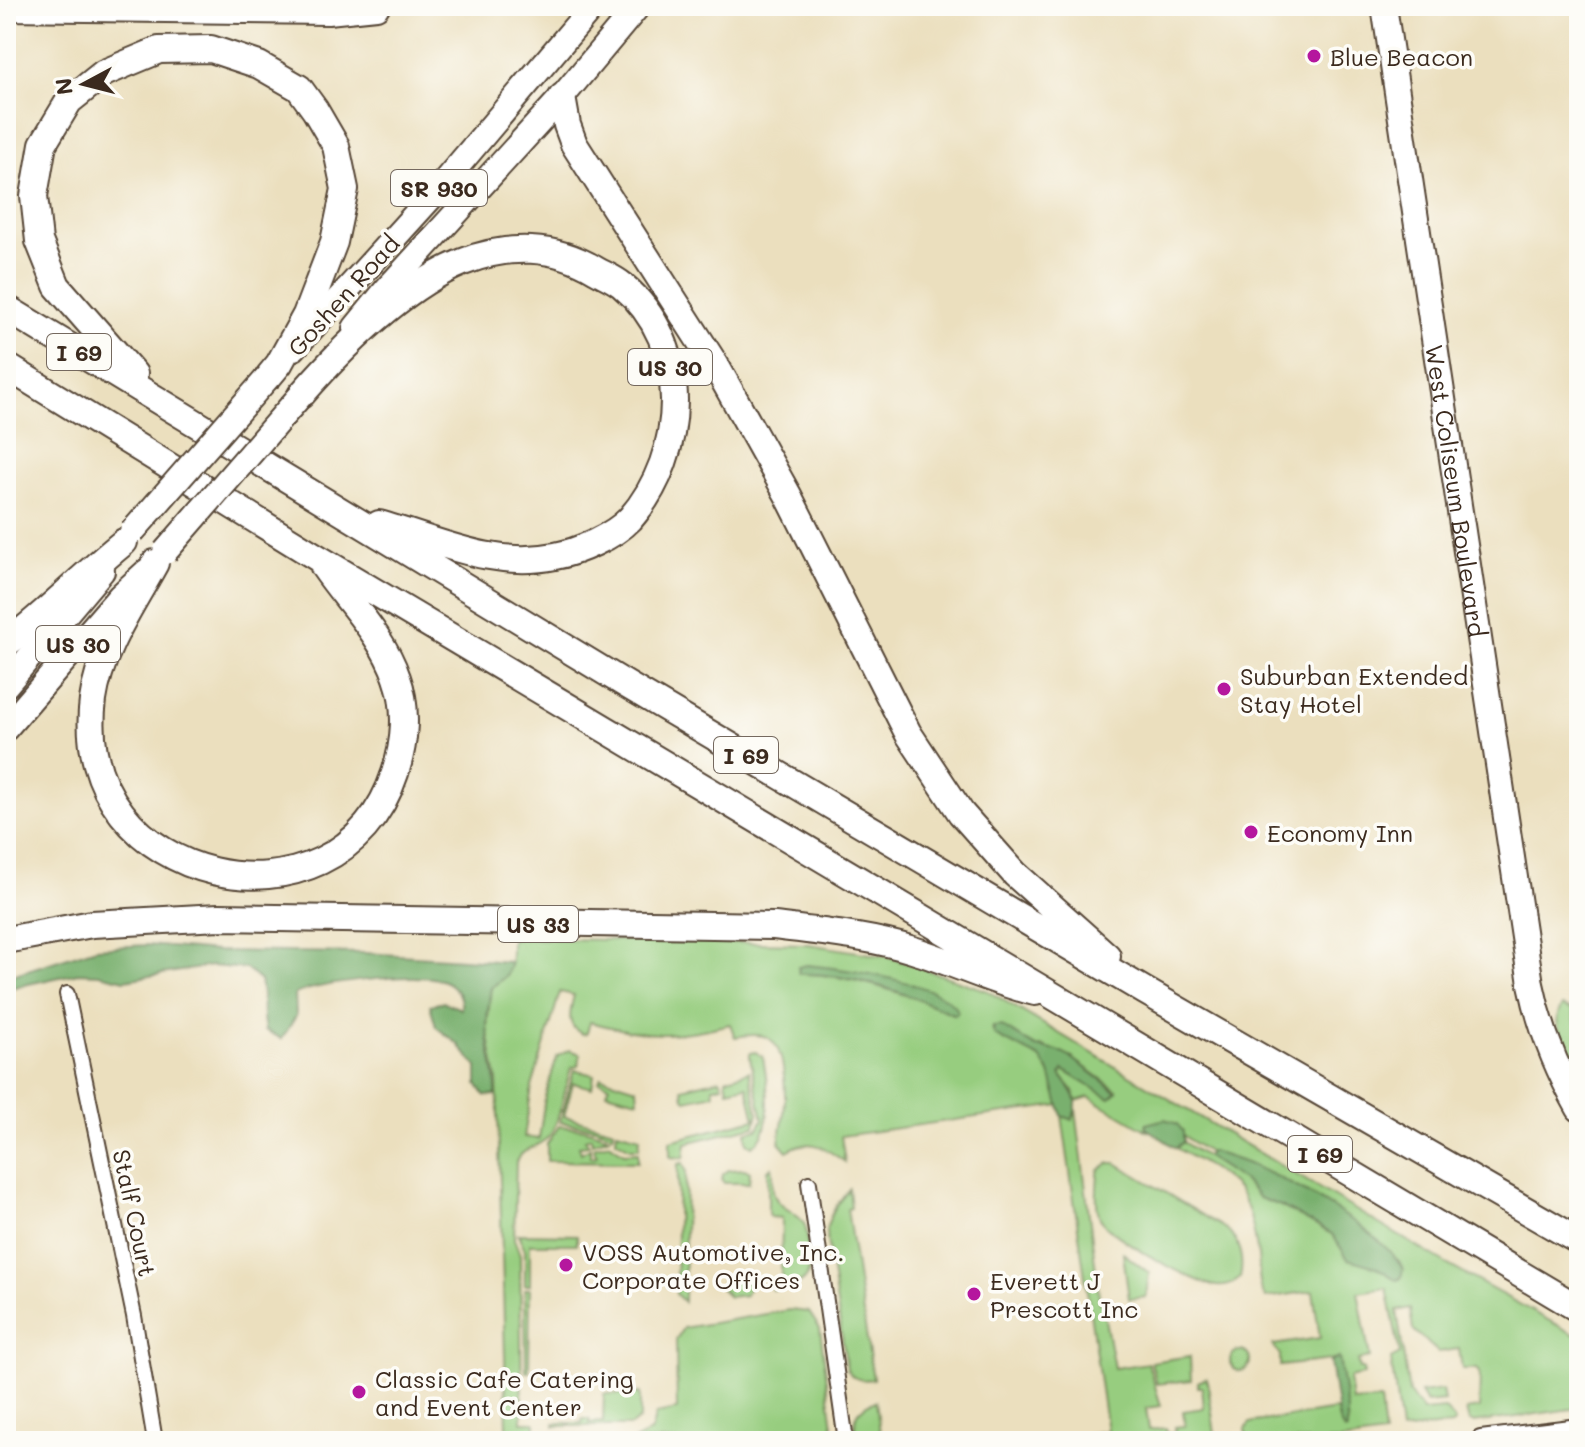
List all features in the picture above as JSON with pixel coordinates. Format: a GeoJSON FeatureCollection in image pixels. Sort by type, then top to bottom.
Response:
{"type":"FeatureCollection","features":[{"type":"Feature","properties":{"kind":"highway"},"geometry":{"type":"LineString","coordinates":[[6,7],[328,11],[376,6]]}},
{"type":"Feature","properties":{"kind":"highway"},"geometry":{"type":"LineString","coordinates":[[152,395],[57,286],[39,241],[34,196],[43,144],[69,101],[104,73],[159,50],[211,49],[259,65],[299,88],[336,146],[345,189],[334,242],[306,315],[274,370]]}},
{"type":"Feature","properties":{"kind":"highway"},"geometry":{"type":"LineString","coordinates":[[562,97],[574,144],[716,366],[788,495],[908,733],[961,813],[1015,874],[1145,991]]}},
{"type":"Feature","properties":{"kind":"highway","name":"US 30"},"geometry":{"type":"LineString","coordinates":[[306,389],[398,299],[463,262],[511,249],[548,250],[584,263],[622,285],[650,317],[667,354],[676,397],[671,443],[655,483],[628,521],[587,547],[553,557],[510,559],[468,554],[416,534],[349,515]]}},
{"type":"Feature","properties":{"kind":"highway","name":"I 69"},"geometry":{"type":"LineString","coordinates":[[6,308],[627,685],[1145,991],[1579,1241]]}},
{"type":"Feature","properties":{"kind":"highway","name":"I 69"},"geometry":{"type":"LineString","coordinates":[[6,366],[318,558],[1579,1309]]}},
{"type":"Feature","properties":{"kind":"highway"},"geometry":{"type":"LineString","coordinates":[[6,388],[87,414]]}},
{"type":"Feature","properties":{"kind":"highway"},"geometry":{"type":"LineString","coordinates":[[6,644],[43,616],[82,576],[128,537]]}},
{"type":"Feature","properties":{"kind":"highway"},"geometry":{"type":"LineString","coordinates":[[160,558],[115,633],[102,664],[93,700],[92,735],[100,773],[119,812],[149,842],[181,862],[218,874],[254,878],[291,871],[330,856],[363,830],[387,797],[399,761],[405,715],[397,678],[377,638],[318,558]]}},
{"type":"Feature","properties":{"kind":"highway","name":"US 33"},"geometry":{"type":"LineString","coordinates":[[6,940],[92,924],[219,917],[774,926],[847,935],[912,950],[1001,984],[1062,999]]}},
{"type":"Feature","properties":{"kind":"main road","name":"Goshen Road"},"geometry":{"type":"LineString","coordinates":[[6,685],[128,537],[433,195],[593,6]]}},
{"type":"Feature","properties":{"kind":"main road","name":"SR 930"},"geometry":{"type":"LineString","coordinates":[[306,389],[386,290],[562,97],[638,6]]}},
{"type":"Feature","properties":{"kind":"main road","name":"West Coliseum Boulevard"},"geometry":{"type":"LineString","coordinates":[[1384,6],[1531,984],[1548,1046],[1579,1109]]}},
{"type":"Feature","properties":{"kind":"main road","name":"US 30"},"geometry":{"type":"LineString","coordinates":[[6,728],[120,596],[160,558],[306,389]]}},
{"type":"Feature","properties":{"kind":"main road"},"geometry":{"type":"LineString","coordinates":[[1481,1441],[1579,1429]]}},
{"type":"Feature","properties":{"kind":"street","name":"Stalf Court"},"geometry":{"type":"LineString","coordinates":[[67,994],[134,1316],[155,1441]]}},
{"type":"Feature","properties":{"kind":"street"},"geometry":{"type":"LineString","coordinates":[[809,1183],[846,1441]]}},
{"type":"Feature","properties":{"kind":"green space"},"geometry":{"type":"Polygon","coordinates":[[[511,938],[808,944],[889,957],[988,991],[1448,1265],[1579,1337],[1579,1408],[1469,1422],[1466,1410],[1479,1408],[1480,1372],[1477,1369],[1462,1369],[1459,1349],[1438,1352],[1413,1330],[1410,1308],[1397,1311],[1409,1393],[1423,1411],[1445,1409],[1455,1422],[1452,1425],[1401,1431],[1391,1359],[1400,1354],[1387,1288],[1358,1292],[1370,1358],[1358,1360],[1364,1375],[1349,1378],[1352,1402],[1380,1400],[1384,1435],[1341,1441],[1250,1441],[1245,1431],[1254,1422],[1337,1410],[1339,1421],[1348,1424],[1339,1359],[1280,1366],[1280,1355],[1273,1345],[1320,1338],[1313,1291],[1266,1298],[1260,1283],[1251,1222],[1242,1196],[1224,1178],[1176,1148],[1183,1142],[1244,1181],[1259,1198],[1281,1206],[1332,1234],[1348,1259],[1403,1269],[1399,1261],[1330,1208],[1260,1169],[1208,1152],[1183,1136],[1146,1128],[1149,1132],[1089,1097],[1076,1101],[1074,1091],[1060,1075],[1063,1070],[1110,1098],[1117,1090],[1072,1058],[1041,1046],[1036,1048],[993,1027],[992,1030],[998,1034],[1041,1059],[1051,1075],[1061,1105],[841,1136],[845,1162],[824,1148],[811,1144],[787,1151],[779,1142],[785,1105],[783,1068],[778,1049],[769,1038],[755,1035],[735,1037],[730,1024],[693,1032],[660,1034],[628,1031],[590,1022],[587,1033],[583,1034],[571,1023],[574,995],[560,992],[532,1087],[524,1137],[539,1139],[545,1097],[557,1057],[569,1050],[581,1054],[578,1066],[571,1068],[554,1129],[516,1162],[514,1239],[520,1255],[522,1422],[535,1422],[535,1441],[509,1441],[497,1078],[487,1027],[491,988],[509,967],[511,938]],[[807,965],[799,973],[839,977],[879,986],[955,1015],[932,991],[879,977],[807,965]]]}},
{"type":"Feature","properties":{"kind":"green space"},"geometry":{"type":"Polygon","coordinates":[[[147,945],[217,951],[365,953],[511,962],[507,975],[491,988],[488,1007],[487,1026],[496,1095],[485,1096],[477,1084],[477,1067],[458,1044],[436,1027],[430,1005],[444,1002],[461,1009],[455,990],[437,979],[407,977],[365,980],[295,994],[296,1016],[282,1039],[265,1030],[260,981],[246,969],[212,966],[125,980],[78,973],[6,989],[6,977],[96,948],[147,945]]]}},
{"type":"Feature","properties":{"kind":"green space"},"geometry":{"type":"Polygon","coordinates":[[[807,965],[865,973],[914,985],[950,1001],[958,1012],[955,1015],[899,992],[859,981],[799,974],[798,967],[807,965]]]}},
{"type":"Feature","properties":{"kind":"green space"},"geometry":{"type":"Polygon","coordinates":[[[1562,1006],[1573,1010],[1576,1024],[1579,1024],[1579,1059],[1560,1034],[1557,1020],[1562,1006]]]}},
{"type":"Feature","properties":{"kind":"green space"},"geometry":{"type":"Polygon","coordinates":[[[1001,1026],[1036,1047],[1058,1051],[1072,1058],[1117,1092],[1110,1098],[1063,1070],[1061,1075],[1074,1095],[1076,1105],[1072,1120],[1062,1116],[1050,1073],[1040,1058],[994,1035],[993,1027],[1001,1026]]]}},
{"type":"Feature","properties":{"kind":"green space"},"geometry":{"type":"Polygon","coordinates":[[[756,1052],[763,1057],[768,1105],[764,1130],[752,1146],[747,1143],[746,1132],[758,1129],[763,1119],[750,1058],[750,1053],[756,1052]]]}},
{"type":"Feature","properties":{"kind":"green space"},"geometry":{"type":"Polygon","coordinates":[[[574,1070],[594,1075],[592,1088],[573,1083],[564,1116],[614,1130],[613,1135],[595,1128],[560,1122],[574,1070]]]}},
{"type":"Feature","properties":{"kind":"green space"},"geometry":{"type":"Polygon","coordinates":[[[749,1071],[758,1113],[755,1126],[686,1143],[684,1158],[670,1157],[670,1141],[755,1119],[747,1086],[728,1090],[726,1079],[749,1071]]]}},
{"type":"Feature","properties":{"kind":"green space"},"geometry":{"type":"Polygon","coordinates":[[[601,1077],[637,1088],[638,1100],[606,1092],[609,1085],[599,1081],[601,1077]]]}},
{"type":"Feature","properties":{"kind":"green space"},"geometry":{"type":"Polygon","coordinates":[[[720,1079],[723,1085],[713,1087],[714,1094],[684,1098],[682,1088],[720,1079]]]}},
{"type":"Feature","properties":{"kind":"green space"},"geometry":{"type":"Polygon","coordinates":[[[1076,1110],[1100,1303],[1114,1368],[1148,1363],[1161,1406],[1146,1408],[1149,1430],[1166,1428],[1167,1433],[1175,1432],[1175,1427],[1185,1426],[1183,1411],[1204,1408],[1202,1387],[1198,1387],[1198,1382],[1207,1378],[1216,1441],[1037,1441],[1107,1431],[1062,1116],[1074,1117],[1076,1110]]]}},
{"type":"Feature","properties":{"kind":"green space"},"geometry":{"type":"Polygon","coordinates":[[[1165,1119],[1177,1124],[1183,1131],[1183,1142],[1176,1148],[1146,1128],[1146,1124],[1165,1119]]]}},
{"type":"Feature","properties":{"kind":"green space"},"geometry":{"type":"Polygon","coordinates":[[[559,1126],[585,1129],[609,1137],[592,1143],[591,1137],[585,1139],[589,1145],[579,1146],[581,1153],[590,1148],[590,1157],[597,1156],[593,1147],[609,1143],[624,1153],[638,1152],[638,1162],[547,1161],[547,1144],[559,1126]]]}},
{"type":"Feature","properties":{"kind":"green space"},"geometry":{"type":"Polygon","coordinates":[[[617,1131],[640,1137],[639,1148],[630,1148],[616,1140],[617,1131]]]}},
{"type":"Feature","properties":{"kind":"green space"},"geometry":{"type":"Polygon","coordinates":[[[1212,1151],[1275,1176],[1359,1225],[1392,1254],[1403,1269],[1401,1278],[1397,1280],[1376,1267],[1348,1259],[1332,1234],[1281,1206],[1259,1198],[1244,1181],[1207,1157],[1212,1151]]]}},
{"type":"Feature","properties":{"kind":"green space"},"geometry":{"type":"Polygon","coordinates":[[[683,1163],[686,1171],[684,1302],[676,1294],[678,1164],[683,1163]]]}},
{"type":"Feature","properties":{"kind":"green space"},"geometry":{"type":"Polygon","coordinates":[[[1109,1163],[1116,1163],[1226,1229],[1240,1252],[1240,1278],[1226,1286],[1207,1284],[1154,1258],[1107,1226],[1098,1213],[1097,1190],[1099,1170],[1109,1163]]]}},
{"type":"Feature","properties":{"kind":"green space"},"geometry":{"type":"Polygon","coordinates":[[[772,1167],[775,1197],[805,1225],[809,1268],[808,1275],[799,1283],[772,1290],[769,1284],[781,1282],[782,1218],[768,1214],[768,1170],[772,1167]]]}},
{"type":"Feature","properties":{"kind":"green space"},"geometry":{"type":"Polygon","coordinates":[[[745,1169],[750,1172],[749,1183],[724,1183],[722,1180],[723,1174],[729,1170],[745,1169]]]}},
{"type":"Feature","properties":{"kind":"green space"},"geometry":{"type":"Polygon","coordinates":[[[849,1189],[851,1208],[847,1209],[873,1379],[869,1380],[855,1378],[847,1369],[826,1233],[831,1215],[849,1189]]]}},
{"type":"Feature","properties":{"kind":"green space"},"geometry":{"type":"Polygon","coordinates":[[[518,1234],[577,1235],[577,1244],[530,1244],[530,1285],[525,1285],[525,1250],[518,1234]]]}},
{"type":"Feature","properties":{"kind":"green space"},"geometry":{"type":"Polygon","coordinates":[[[1123,1253],[1149,1273],[1146,1297],[1129,1299],[1123,1253]]]}},
{"type":"Feature","properties":{"kind":"green space"},"geometry":{"type":"Polygon","coordinates":[[[726,1281],[750,1283],[746,1295],[729,1297],[720,1288],[726,1281]]]}},
{"type":"Feature","properties":{"kind":"green space"},"geometry":{"type":"Polygon","coordinates":[[[525,1289],[530,1289],[529,1372],[526,1372],[525,1289]]]}},
{"type":"Feature","properties":{"kind":"green space"},"geometry":{"type":"Polygon","coordinates":[[[790,1310],[809,1312],[820,1329],[835,1441],[634,1441],[651,1431],[656,1414],[677,1410],[676,1340],[683,1328],[790,1310]]]}},
{"type":"Feature","properties":{"kind":"green space"},"geometry":{"type":"Polygon","coordinates":[[[1240,1351],[1247,1354],[1250,1361],[1247,1368],[1240,1371],[1233,1368],[1230,1361],[1233,1354],[1240,1351]]]}},
{"type":"Feature","properties":{"kind":"green space"},"geometry":{"type":"Polygon","coordinates":[[[1190,1356],[1191,1380],[1157,1384],[1151,1362],[1190,1356]]]}},
{"type":"Feature","properties":{"kind":"green space"},"geometry":{"type":"Polygon","coordinates":[[[1339,1358],[1347,1410],[1347,1430],[1344,1431],[1339,1421],[1330,1362],[1339,1358]]]}},
{"type":"Feature","properties":{"kind":"green space"},"geometry":{"type":"Polygon","coordinates":[[[1442,1390],[1444,1401],[1426,1403],[1420,1393],[1442,1390]]]}},
{"type":"Feature","properties":{"kind":"green space"},"geometry":{"type":"Polygon","coordinates":[[[640,1393],[640,1419],[631,1426],[555,1426],[555,1423],[582,1423],[582,1419],[589,1419],[590,1423],[603,1422],[604,1394],[640,1393]]]}},
{"type":"Feature","properties":{"kind":"green space"},"geometry":{"type":"Polygon","coordinates":[[[876,1401],[881,1441],[856,1441],[859,1411],[876,1401]]]}},
{"type":"Feature","properties":{"kind":"place","name":"Blue Beacon"},"geometry":{"type":"Point","coordinates":[1314,56]}},
{"type":"Feature","properties":{"kind":"place","name":"Suburban Extended Stay Hotel"},"geometry":{"type":"Point","coordinates":[1224,689]}},
{"type":"Feature","properties":{"kind":"place","name":"Economy Inn"},"geometry":{"type":"Point","coordinates":[1251,832]}},
{"type":"Feature","properties":{"kind":"place","name":"VOSS Automotive, Inc. Corporate Offices"},"geometry":{"type":"Point","coordinates":[566,1265]}},
{"type":"Feature","properties":{"kind":"place","name":"Everett J Prescott Inc"},"geometry":{"type":"Point","coordinates":[974,1294]}},
{"type":"Feature","properties":{"kind":"place","name":"Classic Cafe Catering and Event Center"},"geometry":{"type":"Point","coordinates":[359,1392]}}]}
